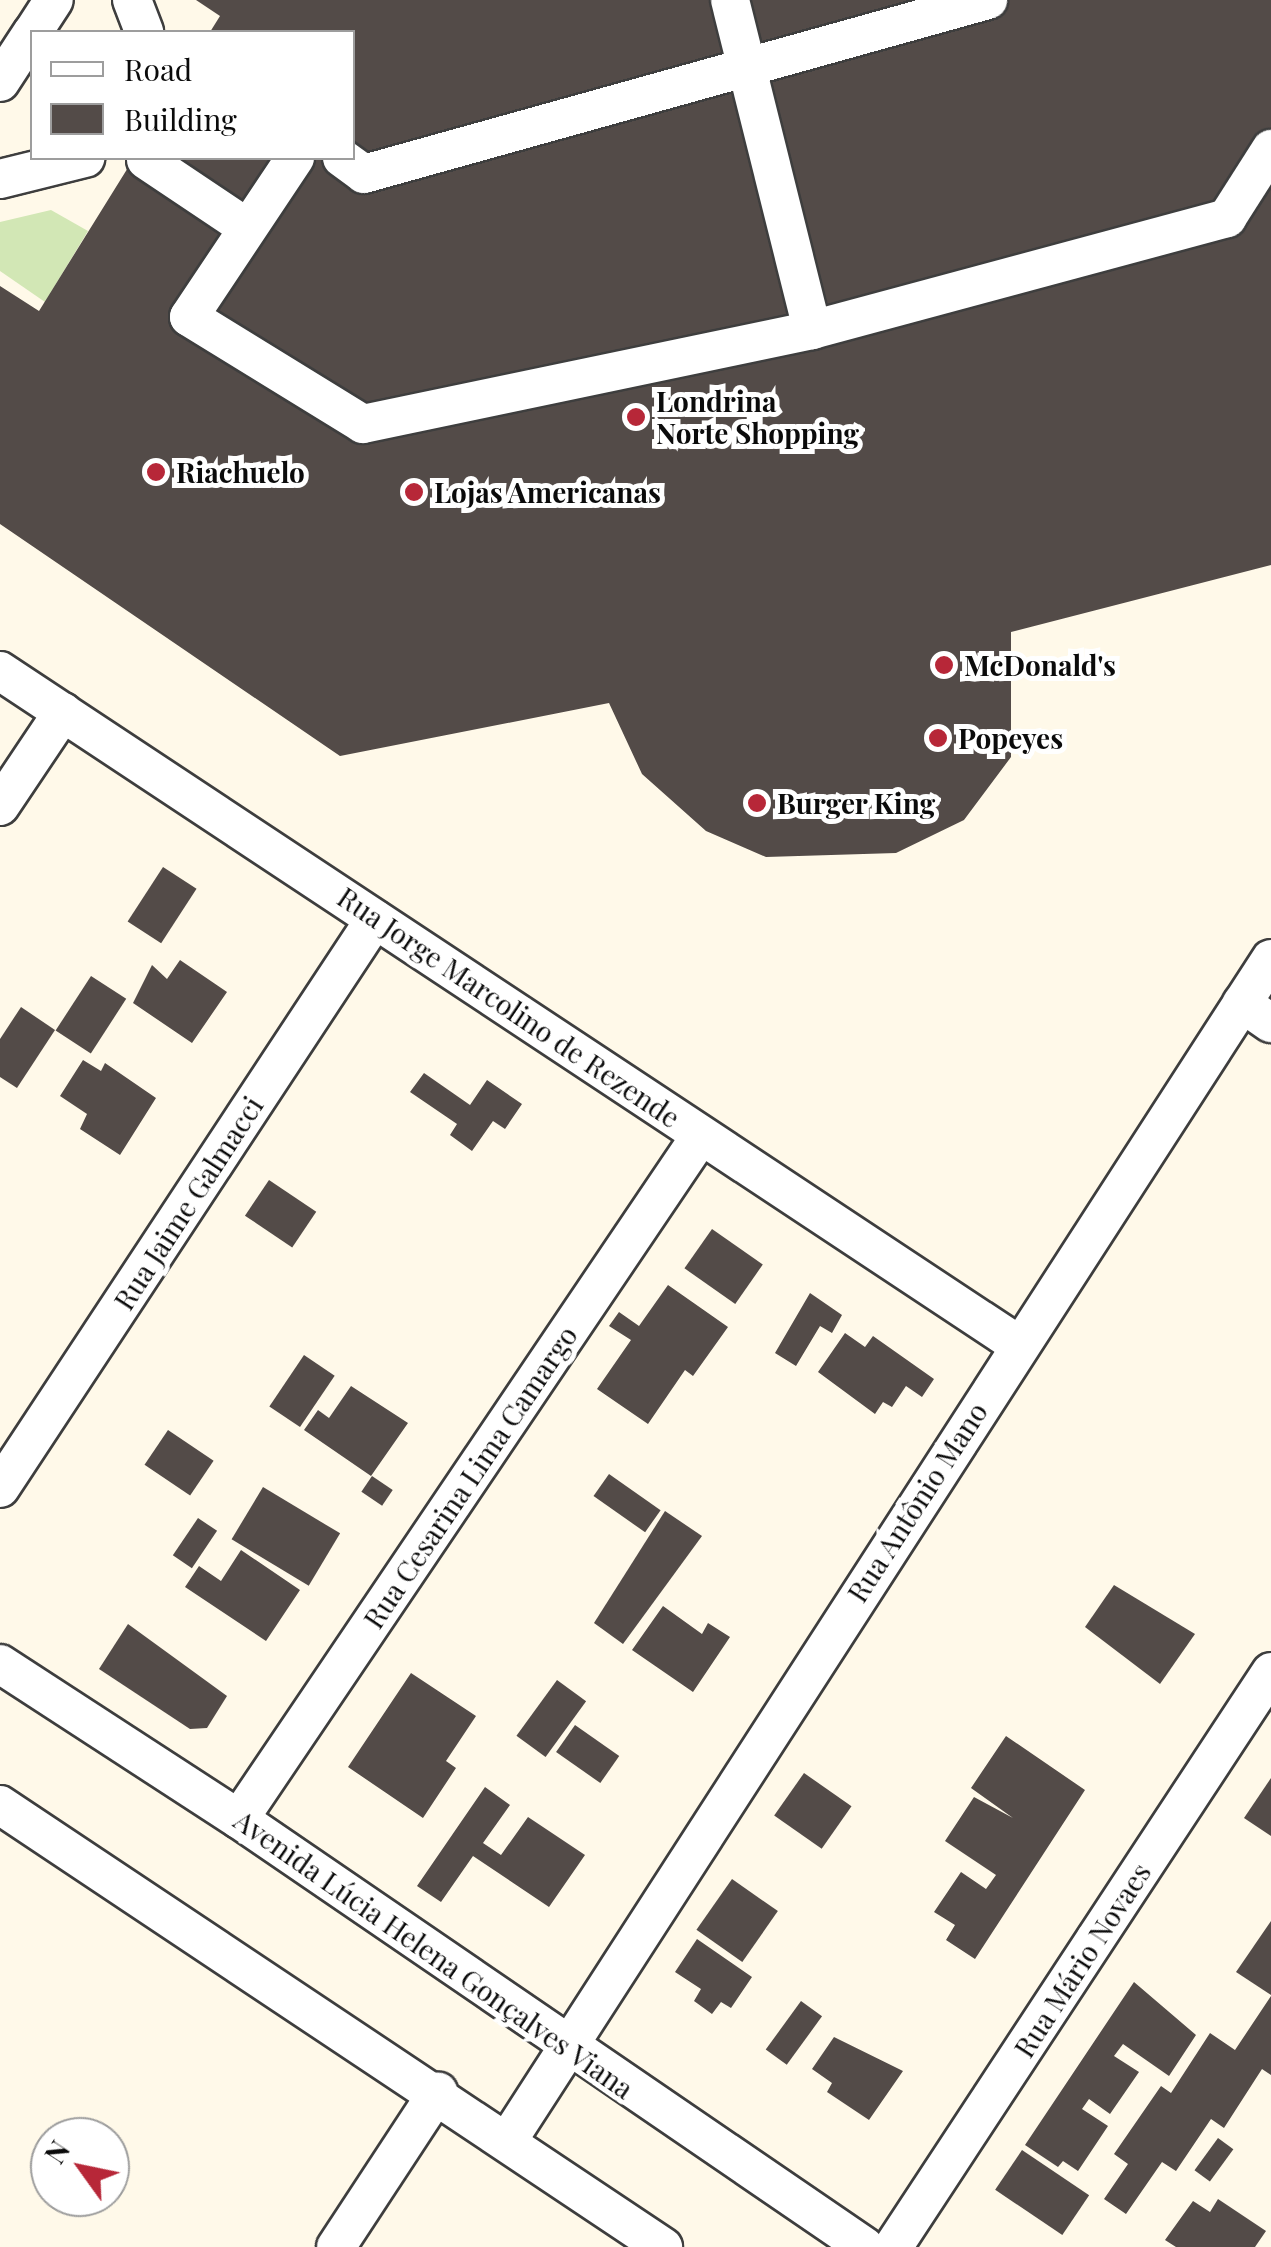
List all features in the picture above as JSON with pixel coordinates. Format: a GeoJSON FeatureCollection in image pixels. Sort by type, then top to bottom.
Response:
{"type":"FeatureCollection","features":[{"type":"Feature","properties":{"kind":"street"},"geometry":{"type":"LineString","coordinates":[[35,30],[54,0]]}},
{"type":"Feature","properties":{"kind":"street"},"geometry":{"type":"LineString","coordinates":[[132,0],[143,30]]}},
{"type":"Feature","properties":{"kind":"street"},"geometry":{"type":"LineString","coordinates":[[730,0],[812,330]]}},
{"type":"Feature","properties":{"kind":"street"},"geometry":{"type":"LineString","coordinates":[[345,160],[364,174],[988,0]]}},
{"type":"Feature","properties":{"kind":"street"},"geometry":{"type":"LineString","coordinates":[[0,82],[30,37]]}},
{"type":"Feature","properties":{"kind":"street"},"geometry":{"type":"LineString","coordinates":[[294,160],[189,317],[364,424],[812,330],[1228,218],[1271,148]]}},
{"type":"Feature","properties":{"kind":"street"},"geometry":{"type":"LineString","coordinates":[[0,180],[77,160]]}},
{"type":"Feature","properties":{"kind":"street"},"geometry":{"type":"LineString","coordinates":[[146,160],[246,227]]}},
{"type":"Feature","properties":{"kind":"street","name":"Rua Jorge Marcolino de Rezende"},"geometry":{"type":"LineString","coordinates":[[0,670],[1018,1344]]}},
{"type":"Feature","properties":{"kind":"street"},"geometry":{"type":"LineString","coordinates":[[0,806],[63,712]]}},
{"type":"Feature","properties":{"kind":"street","name":"Rua Jaime Galmacci"},"geometry":{"type":"LineString","coordinates":[[0,1488],[376,919]]}},
{"type":"Feature","properties":{"kind":"street","name":"Rua Antônio Mano"},"geometry":{"type":"LineString","coordinates":[[508,2140],[1018,1344],[1256,1013],[1271,959]]}},
{"type":"Feature","properties":{"kind":"street","name":"Rua Cesarina Lima Camargo"},"geometry":{"type":"LineString","coordinates":[[239,1819],[702,1135]]}},
{"type":"Feature","properties":{"kind":"street","name":"Avenida Lúcia Helena Gonçalves Viana"},"geometry":{"type":"LineString","coordinates":[[0,1664],[239,1819],[568,2048],[865,2247]]}},
{"type":"Feature","properties":{"kind":"street","name":"Rua Mário Novaes"},"geometry":{"type":"LineString","coordinates":[[893,2247],[1271,1672]]}},
{"type":"Feature","properties":{"kind":"street"},"geometry":{"type":"LineString","coordinates":[[0,1805],[438,2092],[663,2247]]}},
{"type":"Feature","properties":{"kind":"street"},"geometry":{"type":"LineString","coordinates":[[336,2247],[438,2092]]}},
{"type":"Feature","properties":{"kind":"green space"},"geometry":{"type":"Polygon","coordinates":[[[51,210],[88,231],[45,302],[0,271],[0,222],[51,210]]]}},
{"type":"Feature","properties":{"kind":"building","name":"Londrina Norte Shopping"},"geometry":{"type":"Polygon","coordinates":[[[196,0],[1271,0],[1271,565],[1011,632],[1011,757],[964,820],[896,853],[766,857],[706,831],[642,774],[609,703],[340,756],[0,524],[0,286],[39,311],[133,160],[355,160],[355,30],[211,30],[220,16],[196,0]]]}},
{"type":"Feature","properties":{"kind":"building"},"geometry":{"type":"Polygon","coordinates":[[[163,867],[197,889],[161,943],[128,922],[163,867]]]}},
{"type":"Feature","properties":{"kind":"building"},"geometry":{"type":"Polygon","coordinates":[[[180,960],[227,992],[192,1043],[133,1003],[152,965],[167,979],[180,960]]]}},
{"type":"Feature","properties":{"kind":"building"},"geometry":{"type":"Polygon","coordinates":[[[91,976],[126,999],[91,1053],[56,1031],[91,976]]]}},
{"type":"Feature","properties":{"kind":"building"},"geometry":{"type":"Polygon","coordinates":[[[21,1007],[55,1030],[17,1088],[0,1077],[0,1039],[21,1007]]]}},
{"type":"Feature","properties":{"kind":"building"},"geometry":{"type":"Polygon","coordinates":[[[83,1060],[101,1071],[105,1063],[156,1098],[120,1155],[80,1129],[87,1114],[60,1096],[83,1060]]]}},
{"type":"Feature","properties":{"kind":"building"},"geometry":{"type":"Polygon","coordinates":[[[424,1073],[470,1105],[487,1080],[522,1104],[505,1129],[493,1121],[472,1151],[450,1135],[457,1124],[410,1092],[424,1073]]]}},
{"type":"Feature","properties":{"kind":"building"},"geometry":{"type":"Polygon","coordinates":[[[269,1180],[316,1212],[292,1248],[245,1216],[269,1180]]]}},
{"type":"Feature","properties":{"kind":"building"},"geometry":{"type":"Polygon","coordinates":[[[712,1229],[763,1265],[735,1304],[684,1268],[712,1229]]]}},
{"type":"Feature","properties":{"kind":"building"},"geometry":{"type":"Polygon","coordinates":[[[668,1285],[728,1327],[693,1376],[685,1370],[648,1424],[597,1389],[631,1340],[609,1326],[619,1312],[639,1326],[668,1285]]]}},
{"type":"Feature","properties":{"kind":"building"},"geometry":{"type":"Polygon","coordinates":[[[810,1293],[842,1315],[832,1333],[820,1326],[796,1366],[775,1353],[810,1293]]]}},
{"type":"Feature","properties":{"kind":"building"},"geometry":{"type":"Polygon","coordinates":[[[845,1333],[865,1347],[873,1336],[934,1379],[922,1397],[906,1386],[892,1407],[883,1402],[875,1414],[818,1372],[845,1333]]]}},
{"type":"Feature","properties":{"kind":"building"},"geometry":{"type":"Polygon","coordinates":[[[304,1355],[335,1376],[300,1427],[269,1406],[304,1355]]]}},
{"type":"Feature","properties":{"kind":"building"},"geometry":{"type":"Polygon","coordinates":[[[351,1386],[408,1423],[371,1476],[304,1430],[318,1410],[329,1418],[351,1386]]]}},
{"type":"Feature","properties":{"kind":"building"},"geometry":{"type":"Polygon","coordinates":[[[168,1430],[214,1461],[190,1496],[145,1465],[168,1430]]]}},
{"type":"Feature","properties":{"kind":"building"},"geometry":{"type":"Polygon","coordinates":[[[609,1474],[661,1510],[645,1532],[594,1496],[609,1474]]]}},
{"type":"Feature","properties":{"kind":"building"},"geometry":{"type":"Polygon","coordinates":[[[372,1476],[393,1490],[382,1506],[361,1492],[372,1476]]]}},
{"type":"Feature","properties":{"kind":"building"},"geometry":{"type":"Polygon","coordinates":[[[263,1487],[340,1533],[309,1586],[232,1539],[263,1487]]]}},
{"type":"Feature","properties":{"kind":"building"},"geometry":{"type":"Polygon","coordinates":[[[665,1511],[702,1536],[623,1644],[594,1623],[665,1511]]]}},
{"type":"Feature","properties":{"kind":"building"},"geometry":{"type":"Polygon","coordinates":[[[198,1518],[217,1531],[192,1568],[173,1555],[198,1518]]]}},
{"type":"Feature","properties":{"kind":"building"},"geometry":{"type":"Polygon","coordinates":[[[241,1550],[300,1590],[266,1641],[185,1587],[199,1566],[221,1581],[241,1550]]]}},
{"type":"Feature","properties":{"kind":"building"},"geometry":{"type":"Polygon","coordinates":[[[1114,1585],[1195,1634],[1160,1684],[1085,1627],[1114,1585]]]}},
{"type":"Feature","properties":{"kind":"building"},"geometry":{"type":"Polygon","coordinates":[[[663,1606],[702,1634],[708,1623],[730,1637],[693,1692],[632,1650],[663,1606]]]}},
{"type":"Feature","properties":{"kind":"building"},"geometry":{"type":"Polygon","coordinates":[[[128,1624],[227,1696],[207,1728],[190,1729],[99,1669],[128,1624]]]}},
{"type":"Feature","properties":{"kind":"building"},"geometry":{"type":"Polygon","coordinates":[[[411,1673],[476,1716],[446,1761],[456,1768],[423,1818],[348,1767],[411,1673]]]}},
{"type":"Feature","properties":{"kind":"building"},"geometry":{"type":"Polygon","coordinates":[[[557,1680],[586,1701],[546,1757],[516,1736],[557,1680]]]}},
{"type":"Feature","properties":{"kind":"building"},"geometry":{"type":"Polygon","coordinates":[[[575,1725],[619,1756],[600,1783],[556,1752],[575,1725]]]}},
{"type":"Feature","properties":{"kind":"building"},"geometry":{"type":"Polygon","coordinates":[[[1006,1736],[1085,1790],[975,1959],[946,1940],[955,1925],[934,1912],[961,1872],[986,1889],[996,1875],[945,1841],[974,1797],[1013,1818],[971,1788],[1006,1736]]]}},
{"type":"Feature","properties":{"kind":"building"},"geometry":{"type":"Polygon","coordinates":[[[804,1773],[852,1806],[822,1849],[774,1816],[804,1773]]]}},
{"type":"Feature","properties":{"kind":"building"},"geometry":{"type":"Polygon","coordinates":[[[1271,1778],[1271,1836],[1244,1818],[1271,1778]]]}},
{"type":"Feature","properties":{"kind":"building"},"geometry":{"type":"Polygon","coordinates":[[[485,1787],[510,1805],[483,1843],[501,1855],[528,1817],[585,1855],[549,1907],[473,1856],[441,1902],[417,1886],[485,1787]]]}},
{"type":"Feature","properties":{"kind":"building"},"geometry":{"type":"Polygon","coordinates":[[[732,1879],[778,1911],[742,1962],[696,1930],[732,1879]]]}},
{"type":"Feature","properties":{"kind":"building"},"geometry":{"type":"Polygon","coordinates":[[[1271,1921],[1271,1995],[1236,1972],[1271,1921]]]}},
{"type":"Feature","properties":{"kind":"building"},"geometry":{"type":"Polygon","coordinates":[[[697,1939],[752,1977],[731,2008],[721,2002],[712,2014],[694,2001],[701,1989],[675,1972],[697,1939]]]}},
{"type":"Feature","properties":{"kind":"building"},"geometry":{"type":"Polygon","coordinates":[[[1134,1982],[1196,2035],[1169,2076],[1123,2044],[1114,2056],[1139,2072],[1110,2114],[1089,2099],[1082,2109],[1108,2126],[1078,2171],[1063,2161],[1058,2167],[1025,2145],[1134,1982]]]}},
{"type":"Feature","properties":{"kind":"building"},"geometry":{"type":"Polygon","coordinates":[[[1271,1996],[1271,2075],[1262,2069],[1224,2128],[1211,2119],[1176,2171],[1162,2162],[1126,2214],[1104,2199],[1128,2164],[1114,2154],[1161,2086],[1171,2093],[1210,2033],[1235,2050],[1271,1996]]]}},
{"type":"Feature","properties":{"kind":"building"},"geometry":{"type":"Polygon","coordinates":[[[801,2001],[822,2016],[787,2065],[766,2050],[801,2001]]]}},
{"type":"Feature","properties":{"kind":"building"},"geometry":{"type":"Polygon","coordinates":[[[834,2037],[903,2071],[869,2120],[827,2092],[832,2083],[812,2069],[834,2037]]]}},
{"type":"Feature","properties":{"kind":"building"},"geometry":{"type":"Polygon","coordinates":[[[1218,2138],[1233,2149],[1210,2182],[1194,2170],[1218,2138]]]}},
{"type":"Feature","properties":{"kind":"building"},"geometry":{"type":"Polygon","coordinates":[[[1022,2150],[1089,2195],[1062,2235],[995,2190],[1022,2150]]]}},
{"type":"Feature","properties":{"kind":"building"},"geometry":{"type":"Polygon","coordinates":[[[1218,2199],[1266,2231],[1255,2247],[1176,2247],[1165,2240],[1193,2201],[1210,2212],[1218,2199]]]}},
{"type":"Feature","properties":{"kind":"place","name":"Londrina Norte Shopping"},"geometry":{"type":"Point","coordinates":[636,417]}},
{"type":"Feature","properties":{"kind":"place","name":"Riachuelo"},"geometry":{"type":"Point","coordinates":[156,472]}},
{"type":"Feature","properties":{"kind":"place","name":"Lojas Americanas"},"geometry":{"type":"Point","coordinates":[414,492]}},
{"type":"Feature","properties":{"kind":"place","name":"McDonald's"},"geometry":{"type":"Point","coordinates":[944,665]}},
{"type":"Feature","properties":{"kind":"place","name":"Popeyes"},"geometry":{"type":"Point","coordinates":[938,738]}},
{"type":"Feature","properties":{"kind":"place","name":"Burger King"},"geometry":{"type":"Point","coordinates":[757,803]}}]}
